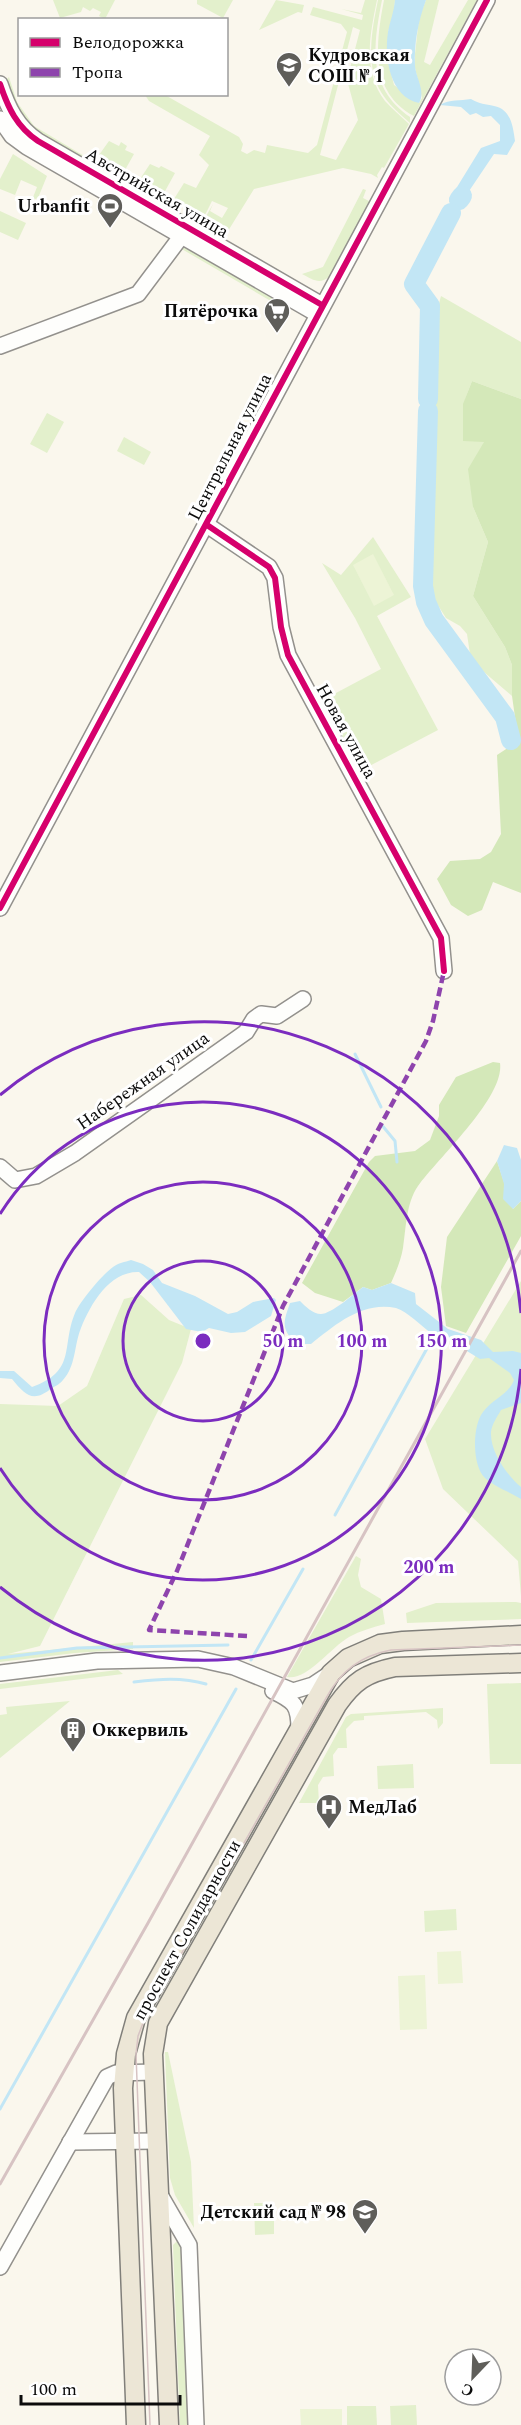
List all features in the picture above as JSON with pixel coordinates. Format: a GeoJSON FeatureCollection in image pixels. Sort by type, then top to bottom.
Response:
{"type":"FeatureCollection","features":[{"type":"Feature","properties":{"kind":"main road"},"geometry":{"type":"LineString","coordinates":[[331,1673],[348,1658],[380,1644],[521,1635]]}},
{"type":"Feature","properties":{"kind":"main road","name":"проспект Солидарности"},"geometry":{"type":"LineString","coordinates":[[169,2425],[154,2072],[155,2038],[162,2017],[337,1705],[360,1678],[375,1671],[395,1667],[521,1663]]}},
{"type":"Feature","properties":{"kind":"main road","name":"проспект Солидарности"},"geometry":{"type":"LineString","coordinates":[[136,2425],[125,2142],[124,2073],[129,2036],[136,2018],[331,1673]]}},
{"type":"Feature","properties":{"kind":"street","name":"Центральная улица"},"geometry":{"type":"LineString","coordinates":[[0,908],[487,0]]}},
{"type":"Feature","properties":{"kind":"street","name":"Австрийская улица"},"geometry":{"type":"LineString","coordinates":[[0,84],[14,117],[28,134],[184,232]]}},
{"type":"Feature","properties":{"kind":"street","name":"Австрийская улица"},"geometry":{"type":"LineString","coordinates":[[0,119],[12,136],[27,147],[184,232],[319,310]]}},
{"type":"Feature","properties":{"kind":"street"},"geometry":{"type":"LineString","coordinates":[[0,346],[138,294],[184,232]]}},
{"type":"Feature","properties":{"kind":"street","name":"Новая улица"},"geometry":{"type":"LineString","coordinates":[[207,525],[257,557],[269,567],[275,578],[280,627],[288,655],[441,938],[444,971]]}},
{"type":"Feature","properties":{"kind":"street","name":"Набережная улица"},"geometry":{"type":"LineString","coordinates":[[0,1167],[15,1180],[36,1176],[75,1153],[246,1032],[254,1019],[261,1014],[277,1016],[303,999]]}},
{"type":"Feature","properties":{"kind":"street"},"geometry":{"type":"LineString","coordinates":[[0,1673],[97,1661],[198,1659],[234,1667],[290,1694],[299,1715],[299,1729]]}},
{"type":"Feature","properties":{"kind":"street"},"geometry":{"type":"LineString","coordinates":[[0,1680],[107,1668],[208,1669],[290,1694],[313,1685],[331,1673]]}},
{"type":"Feature","properties":{"kind":"street"},"geometry":{"type":"LineString","coordinates":[[0,2267],[107,2077],[116,2073],[154,2072]]}},
{"type":"Feature","properties":{"kind":"street"},"geometry":{"type":"LineString","coordinates":[[70,2142],[157,2141]]}},
{"type":"Feature","properties":{"kind":"street"},"geometry":{"type":"LineString","coordinates":[[159,2193],[189,2245],[196,2425]]}},
{"type":"Feature","properties":{"kind":"green space"},"geometry":{"type":"Polygon","coordinates":[[[53,0],[115,0],[106,18],[99,16],[101,12],[93,8],[90,11],[83,7],[81,12],[60,18],[53,0]]]}},
{"type":"Feature","properties":{"kind":"green space"},"geometry":{"type":"Polygon","coordinates":[[[197,0],[233,0],[223,18],[197,4],[197,0]]]}},
{"type":"Feature","properties":{"kind":"green space"},"geometry":{"type":"Polygon","coordinates":[[[276,0],[304,5],[302,13],[298,12],[259,30],[276,0]]]}},
{"type":"Feature","properties":{"kind":"green space"},"geometry":{"type":"Polygon","coordinates":[[[365,0],[377,0],[370,39],[373,77],[385,101],[409,124],[384,168],[382,167],[377,175],[378,178],[371,174],[343,168],[254,189],[228,231],[205,218],[213,204],[210,211],[222,218],[228,208],[212,201],[204,217],[174,199],[184,183],[196,188],[209,165],[199,155],[210,136],[149,101],[146,96],[167,96],[239,137],[243,144],[241,151],[247,154],[254,150],[265,153],[267,145],[308,153],[317,145],[347,32],[341,24],[310,15],[313,7],[362,20],[363,15],[341,9],[361,13],[365,0]],[[353,27],[320,155],[336,160],[358,120],[347,80],[360,30],[353,27]]]}},
{"type":"Feature","properties":{"kind":"green space"},"geometry":{"type":"Polygon","coordinates":[[[378,0],[382,0],[377,33],[376,64],[386,93],[410,117],[410,123],[381,92],[373,70],[371,47],[378,0]]]}},
{"type":"Feature","properties":{"kind":"green space"},"geometry":{"type":"Polygon","coordinates":[[[384,0],[395,0],[394,14],[388,32],[388,61],[394,85],[419,103],[422,98],[415,68],[415,54],[419,18],[426,0],[439,0],[424,62],[430,65],[468,0],[477,0],[414,116],[399,106],[389,94],[379,65],[379,32],[384,0]]]}},
{"type":"Feature","properties":{"kind":"green space"},"geometry":{"type":"Polygon","coordinates":[[[9,77],[17,102],[34,126],[131,184],[129,188],[37,134],[23,121],[5,81],[9,77]]]}},
{"type":"Feature","properties":{"kind":"green space"},"geometry":{"type":"Polygon","coordinates":[[[109,141],[119,146],[121,142],[127,146],[125,150],[134,154],[125,170],[99,155],[109,141]]]}},
{"type":"Feature","properties":{"kind":"green space"},"geometry":{"type":"Polygon","coordinates":[[[13,154],[47,176],[38,198],[32,200],[37,187],[21,180],[15,195],[0,189],[0,179],[13,154]]]}},
{"type":"Feature","properties":{"kind":"green space"},"geometry":{"type":"Polygon","coordinates":[[[150,164],[159,168],[161,166],[175,173],[164,193],[140,179],[150,164]]]}},
{"type":"Feature","properties":{"kind":"green space"},"geometry":{"type":"Polygon","coordinates":[[[363,189],[366,190],[363,198],[369,201],[368,206],[330,276],[320,281],[302,274],[323,267],[363,189]]]}},
{"type":"Feature","properties":{"kind":"green space"},"geometry":{"type":"Polygon","coordinates":[[[0,211],[26,223],[18,240],[0,232],[0,211]]]}},
{"type":"Feature","properties":{"kind":"green space"},"geometry":{"type":"Polygon","coordinates":[[[184,246],[278,301],[276,304],[180,248],[184,246]]]}},
{"type":"Feature","properties":{"kind":"green space"},"geometry":{"type":"Polygon","coordinates":[[[441,296],[521,342],[521,399],[472,381],[464,408],[466,420],[484,442],[473,507],[488,542],[473,596],[505,647],[512,665],[512,696],[471,661],[467,634],[460,626],[446,618],[434,599],[430,559],[436,315],[441,296]]]}},
{"type":"Feature","properties":{"kind":"green space"},"geometry":{"type":"Polygon","coordinates":[[[472,381],[521,399],[521,893],[493,882],[482,910],[468,916],[451,905],[437,879],[450,861],[480,859],[491,852],[501,834],[497,755],[514,744],[516,724],[512,696],[512,665],[505,647],[473,596],[488,542],[473,507],[468,469],[484,442],[463,441],[463,404],[472,381]]]}},
{"type":"Feature","properties":{"kind":"green space"},"geometry":{"type":"Polygon","coordinates":[[[47,413],[64,422],[47,453],[30,444],[47,413]]]}},
{"type":"Feature","properties":{"kind":"green space"},"geometry":{"type":"Polygon","coordinates":[[[124,437],[151,452],[144,465],[117,451],[124,437]]]}},
{"type":"Feature","properties":{"kind":"green space"},"geometry":{"type":"Polygon","coordinates":[[[373,537],[411,597],[377,616],[438,730],[358,772],[321,701],[381,669],[355,618],[322,563],[341,575],[373,537]]]}},
{"type":"Feature","properties":{"kind":"green space"},"geometry":{"type":"Polygon","coordinates":[[[373,554],[394,595],[374,606],[353,565],[373,554]]]}},
{"type":"Feature","properties":{"kind":"green space"},"geometry":{"type":"Polygon","coordinates":[[[493,1062],[500,1063],[499,1077],[492,1093],[468,1127],[427,1174],[414,1193],[409,1208],[401,1257],[391,1283],[372,1290],[363,1287],[343,1302],[315,1293],[302,1283],[369,1162],[375,1156],[415,1151],[430,1140],[439,1116],[439,1105],[456,1077],[493,1062]]]}},
{"type":"Feature","properties":{"kind":"green space"},"geometry":{"type":"Polygon","coordinates":[[[497,1161],[513,1209],[521,1201],[521,1236],[466,1333],[446,1326],[441,1287],[447,1237],[497,1161]]]}},
{"type":"Feature","properties":{"kind":"green space"},"geometry":{"type":"Polygon","coordinates":[[[521,1281],[521,1596],[518,1561],[443,1489],[425,1439],[521,1281]]]}},
{"type":"Feature","properties":{"kind":"green space"},"geometry":{"type":"Polygon","coordinates":[[[141,1295],[169,1320],[191,1329],[182,1363],[40,1646],[8,1654],[133,1642],[133,1649],[0,1662],[0,1404],[58,1406],[87,1386],[124,1299],[141,1295]]]}},
{"type":"Feature","properties":{"kind":"green space"},"geometry":{"type":"Polygon","coordinates":[[[356,1556],[361,1559],[358,1575],[361,1587],[381,1599],[385,1624],[349,1637],[310,1669],[295,1677],[287,1677],[356,1556]]]}},
{"type":"Feature","properties":{"kind":"green space"},"geometry":{"type":"Polygon","coordinates":[[[436,1603],[521,1603],[521,1619],[407,1623],[406,1613],[436,1603]]]}},
{"type":"Feature","properties":{"kind":"green space"},"geometry":{"type":"Polygon","coordinates":[[[118,1670],[123,1674],[0,1689],[0,1684],[118,1670]]]}},
{"type":"Feature","properties":{"kind":"green space"},"geometry":{"type":"Polygon","coordinates":[[[521,1683],[521,1764],[490,1764],[487,1684],[521,1683]]]}},
{"type":"Feature","properties":{"kind":"green space"},"geometry":{"type":"Polygon","coordinates":[[[70,1701],[0,1758],[0,1715],[7,1714],[6,1707],[70,1701]]]}},
{"type":"Feature","properties":{"kind":"green space"},"geometry":{"type":"Polygon","coordinates":[[[443,1708],[443,1723],[438,1729],[437,1720],[426,1712],[364,1716],[364,1720],[354,1721],[346,1729],[347,1748],[338,1748],[333,1755],[334,1776],[323,1777],[318,1785],[319,1803],[299,1803],[346,1717],[351,1714],[443,1708]]]}},
{"type":"Feature","properties":{"kind":"green space"},"geometry":{"type":"Polygon","coordinates":[[[413,1764],[414,1788],[378,1789],[377,1766],[413,1764]]]}},
{"type":"Feature","properties":{"kind":"green space"},"geometry":{"type":"Polygon","coordinates":[[[456,1909],[457,1930],[425,1932],[424,1911],[456,1909]]]}},
{"type":"Feature","properties":{"kind":"green space"},"geometry":{"type":"Polygon","coordinates":[[[461,1951],[463,1983],[438,1984],[437,1952],[461,1951]]]}},
{"type":"Feature","properties":{"kind":"green space"},"geometry":{"type":"Polygon","coordinates":[[[425,1975],[427,2029],[400,2030],[398,1976],[425,1975]]]}},
{"type":"Feature","properties":{"kind":"green space"},"geometry":{"type":"Polygon","coordinates":[[[165,2052],[168,2052],[191,2162],[194,2228],[175,2195],[170,2178],[165,2052]]]}},
{"type":"Feature","properties":{"kind":"green space"},"geometry":{"type":"Polygon","coordinates":[[[254,2203],[274,2203],[274,2234],[255,2235],[254,2203]]]}},
{"type":"Feature","properties":{"kind":"green space"},"geometry":{"type":"Polygon","coordinates":[[[178,2240],[182,2242],[189,2425],[180,2425],[173,2245],[178,2240]]]}},
{"type":"Feature","properties":{"kind":"green space"},"geometry":{"type":"Polygon","coordinates":[[[416,2405],[417,2425],[391,2425],[390,2406],[416,2405]]]}},
{"type":"Feature","properties":{"kind":"green space"},"geometry":{"type":"Polygon","coordinates":[[[347,2406],[376,2406],[377,2425],[347,2425],[347,2406]]]}},
{"type":"Feature","properties":{"kind":"green space"},"geometry":{"type":"Polygon","coordinates":[[[300,2409],[342,2409],[342,2425],[301,2425],[300,2409]]]}},
{"type":"Feature","properties":{"kind":"water"},"geometry":{"type":"Polygon","coordinates":[[[395,0],[426,0],[415,49],[415,66],[421,94],[419,103],[401,93],[395,85],[388,64],[388,32],[395,0]]]}},
{"type":"Feature","properties":{"kind":"water"},"geometry":{"type":"Polygon","coordinates":[[[471,99],[504,111],[510,119],[515,141],[507,155],[494,154],[465,197],[454,192],[481,148],[500,141],[500,125],[491,116],[483,117],[476,113],[470,115],[461,107],[440,105],[451,101],[471,99]]]}},
{"type":"Feature","properties":{"kind":"water"},"geometry":{"type":"Polygon","coordinates":[[[504,1145],[517,1148],[521,1160],[521,1201],[513,1209],[503,1199],[504,1184],[497,1161],[504,1145]]]}},
{"type":"Feature","properties":{"kind":"water"},"geometry":{"type":"Polygon","coordinates":[[[131,1260],[153,1270],[162,1283],[195,1296],[228,1314],[237,1312],[253,1302],[274,1298],[276,1300],[271,1316],[245,1332],[231,1333],[209,1328],[202,1332],[186,1329],[150,1282],[139,1272],[129,1273],[111,1283],[96,1299],[81,1328],[73,1362],[60,1383],[45,1393],[30,1396],[21,1390],[12,1379],[0,1378],[0,1371],[14,1371],[32,1387],[46,1381],[56,1373],[62,1366],[71,1325],[82,1301],[108,1271],[117,1264],[131,1260]]]}},
{"type":"Feature","properties":{"kind":"water"},"geometry":{"type":"Polygon","coordinates":[[[391,1283],[415,1293],[416,1304],[448,1329],[481,1340],[493,1352],[521,1353],[521,1403],[501,1410],[491,1432],[491,1440],[500,1462],[521,1487],[521,1499],[485,1478],[478,1465],[475,1436],[479,1418],[514,1380],[510,1373],[489,1358],[480,1359],[452,1342],[440,1339],[431,1348],[426,1344],[431,1333],[409,1315],[396,1308],[372,1308],[360,1311],[339,1322],[311,1344],[296,1344],[288,1334],[285,1321],[290,1303],[300,1301],[312,1311],[321,1314],[336,1307],[363,1287],[372,1290],[391,1283]]]}},
{"type":"Feature","properties":{"kind":"waterway"},"geometry":{"type":"LineString","coordinates":[[459,200],[462,196]]}},
{"type":"Feature","properties":{"kind":"waterway"},"geometry":{"type":"LineString","coordinates":[[428,399],[430,306],[414,284],[451,213]]}},
{"type":"Feature","properties":{"kind":"waterway"},"geometry":{"type":"LineString","coordinates":[[428,411],[423,586],[426,602],[434,620],[505,717],[511,740]]}},
{"type":"Feature","properties":{"kind":"waterway"},"geometry":{"type":"LineString","coordinates":[[355,1054],[381,1107]]}},
{"type":"Feature","properties":{"kind":"waterway"},"geometry":{"type":"LineString","coordinates":[[381,1124],[395,1141],[397,1162]]}},
{"type":"Feature","properties":{"kind":"waterway"},"geometry":{"type":"LineString","coordinates":[[335,1515],[430,1343]]}},
{"type":"Feature","properties":{"kind":"waterway"},"geometry":{"type":"LineString","coordinates":[[251,1660],[303,1569]]}},
{"type":"Feature","properties":{"kind":"waterway"},"geometry":{"type":"LineString","coordinates":[[0,1658],[77,1648],[228,1645]]}},
{"type":"Feature","properties":{"kind":"waterway"},"geometry":{"type":"LineString","coordinates":[[134,1682],[170,1679],[206,1684]]}},
{"type":"Feature","properties":{"kind":"waterway"},"geometry":{"type":"LineString","coordinates":[[0,2109],[236,1689]]}},
{"type":"Feature","properties":{"kind":"tram line"},"geometry":{"type":"LineString","coordinates":[[150,2425],[136,2054],[138,2036],[145,2018],[326,1698],[345,1673],[370,1656],[391,1650],[521,1645]]}},
{"type":"Feature","properties":{"kind":"railway"},"geometry":{"type":"LineString","coordinates":[[0,2184],[148,1923],[521,1251]]}},
{"type":"Feature","properties":{"kind":"marked path"},"geometry":{"type":"LineString","coordinates":[[247,1636],[149,1630],[177,1571],[283,1306],[426,1041],[444,971]]}},
{"type":"Feature","properties":{"kind":"cycle path"},"geometry":{"type":"LineString","coordinates":[[0,908],[487,0]]}},
{"type":"Feature","properties":{"kind":"cycle path"},"geometry":{"type":"LineString","coordinates":[[0,84],[14,116],[24,130],[38,141],[322,305]]}},
{"type":"Feature","properties":{"kind":"cycle path"},"geometry":{"type":"LineString","coordinates":[[207,525],[269,567],[275,578],[281,627],[288,655],[441,938],[444,971]]}},
{"type":"Feature","properties":{"kind":"place","name":"Кудровская СОШ № 1"},"geometry":{"type":"Point","coordinates":[289,88]}},
{"type":"Feature","properties":{"kind":"place","name":"Urbanfit"},"geometry":{"type":"Point","coordinates":[110,229]}},
{"type":"Feature","properties":{"kind":"place","name":"Пятёрочка"},"geometry":{"type":"Point","coordinates":[277,334]}},
{"type":"Feature","properties":{"kind":"place","name":"Оккервиль"},"geometry":{"type":"Point","coordinates":[73,1753]}},
{"type":"Feature","properties":{"kind":"place","name":"МедЛаб"},"geometry":{"type":"Point","coordinates":[329,1830]}},
{"type":"Feature","properties":{"kind":"place","name":"Детский сад № 98"},"geometry":{"type":"Point","coordinates":[365,2235]}}]}
